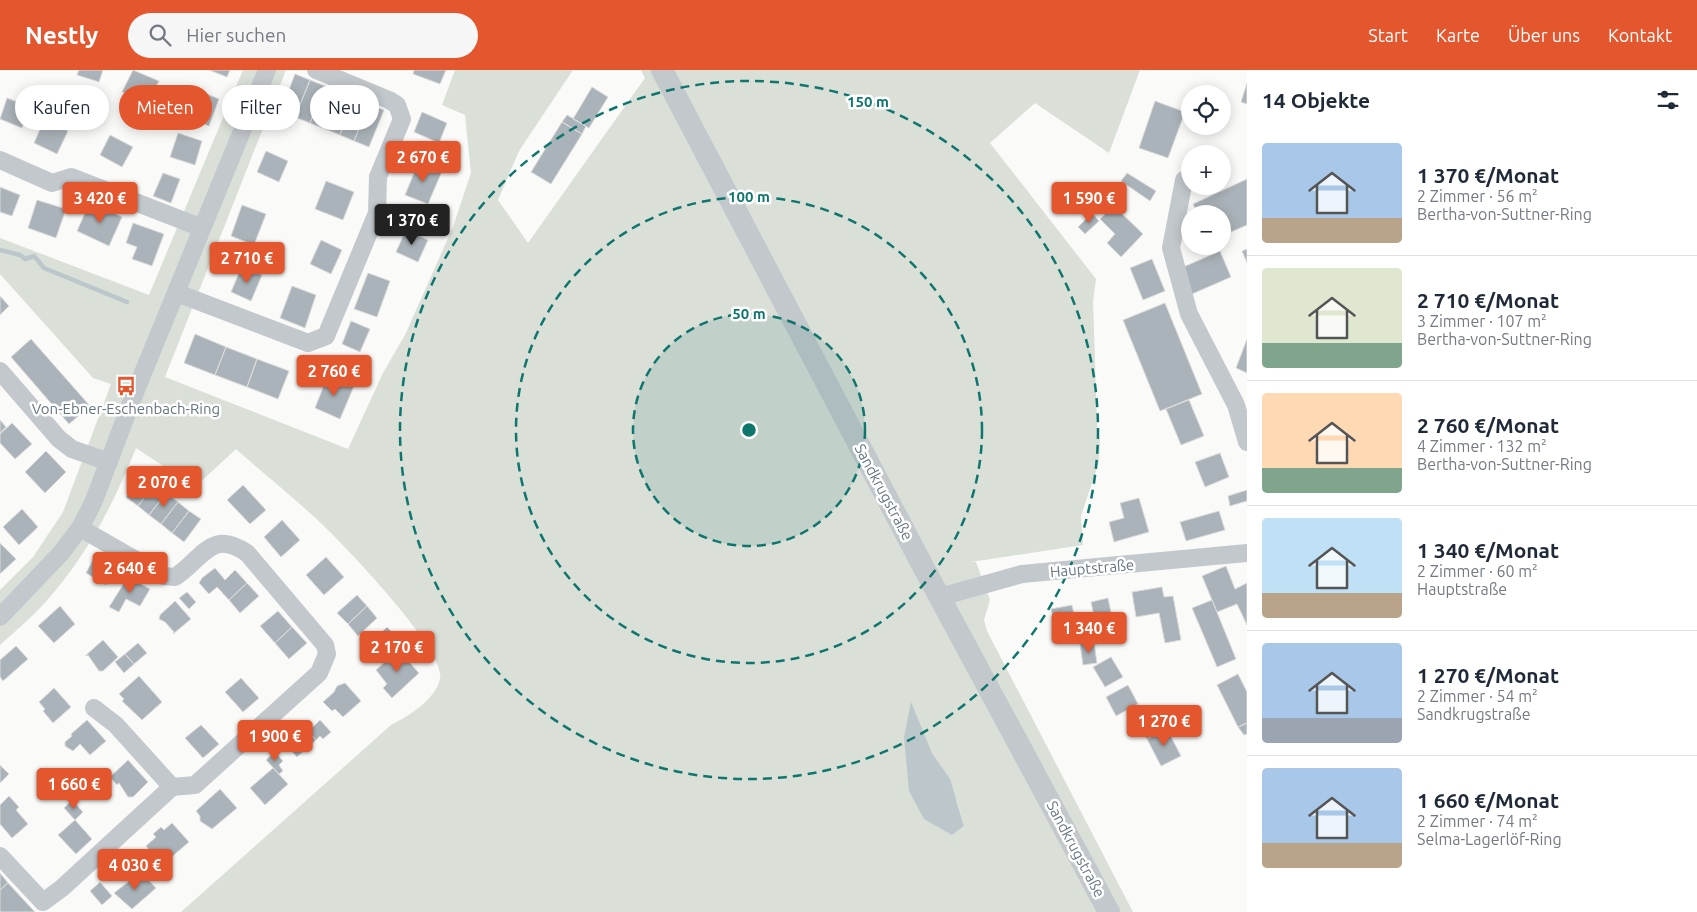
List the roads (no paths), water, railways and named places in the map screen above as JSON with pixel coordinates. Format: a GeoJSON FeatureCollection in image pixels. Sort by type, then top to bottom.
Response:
{"type":"FeatureCollection","features":[{"type":"Feature","properties":{"kind":"street"},"geometry":{"type":"LineString","coordinates":[[0,617],[61,553],[80,528],[110,462],[132,398],[177,293],[267,70]]}},
{"type":"Feature","properties":{"kind":"street"},"geometry":{"type":"LineString","coordinates":[[177,293],[308,343],[326,336],[377,213],[378,177],[402,119],[397,106],[389,100],[316,70]]}},
{"type":"Feature","properties":{"kind":"street","name":"Sandkrugstraße"},"geometry":{"type":"LineString","coordinates":[[662,70],[940,597],[1109,912]]}},
{"type":"Feature","properties":{"kind":"street"},"geometry":{"type":"LineString","coordinates":[[0,160],[52,183],[71,177],[202,228]]}},
{"type":"Feature","properties":{"kind":"street"},"geometry":{"type":"LineString","coordinates":[[1181,195],[1171,248],[1189,314],[1236,405],[1247,442]]}},
{"type":"Feature","properties":{"kind":"street"},"geometry":{"type":"LineString","coordinates":[[0,371],[59,439],[72,448],[110,462]]}},
{"type":"Feature","properties":{"kind":"street"},"geometry":{"type":"LineString","coordinates":[[0,856],[43,902],[62,888],[172,787],[195,785],[319,672],[327,654],[325,645],[246,553],[234,544],[222,542],[212,546],[175,577],[164,576],[80,528]]}},
{"type":"Feature","properties":{"kind":"street","name":"Hauptstraße"},"geometry":{"type":"LineString","coordinates":[[940,597],[1022,574],[1247,553]]}},
{"type":"Feature","properties":{"kind":"street"},"geometry":{"type":"LineString","coordinates":[[94,708],[116,725],[172,787]]}},
{"type":"Feature","properties":{"kind":"waterway"},"geometry":{"type":"LineString","coordinates":[[0,250],[20,255],[25,259],[34,256],[44,268],[127,302]]}},
{"type":"Feature","properties":{"kind":"place","name":"Von-Ebner-Eschenbach-Ring"},"geometry":{"type":"Point","coordinates":[126,386]}}]}
